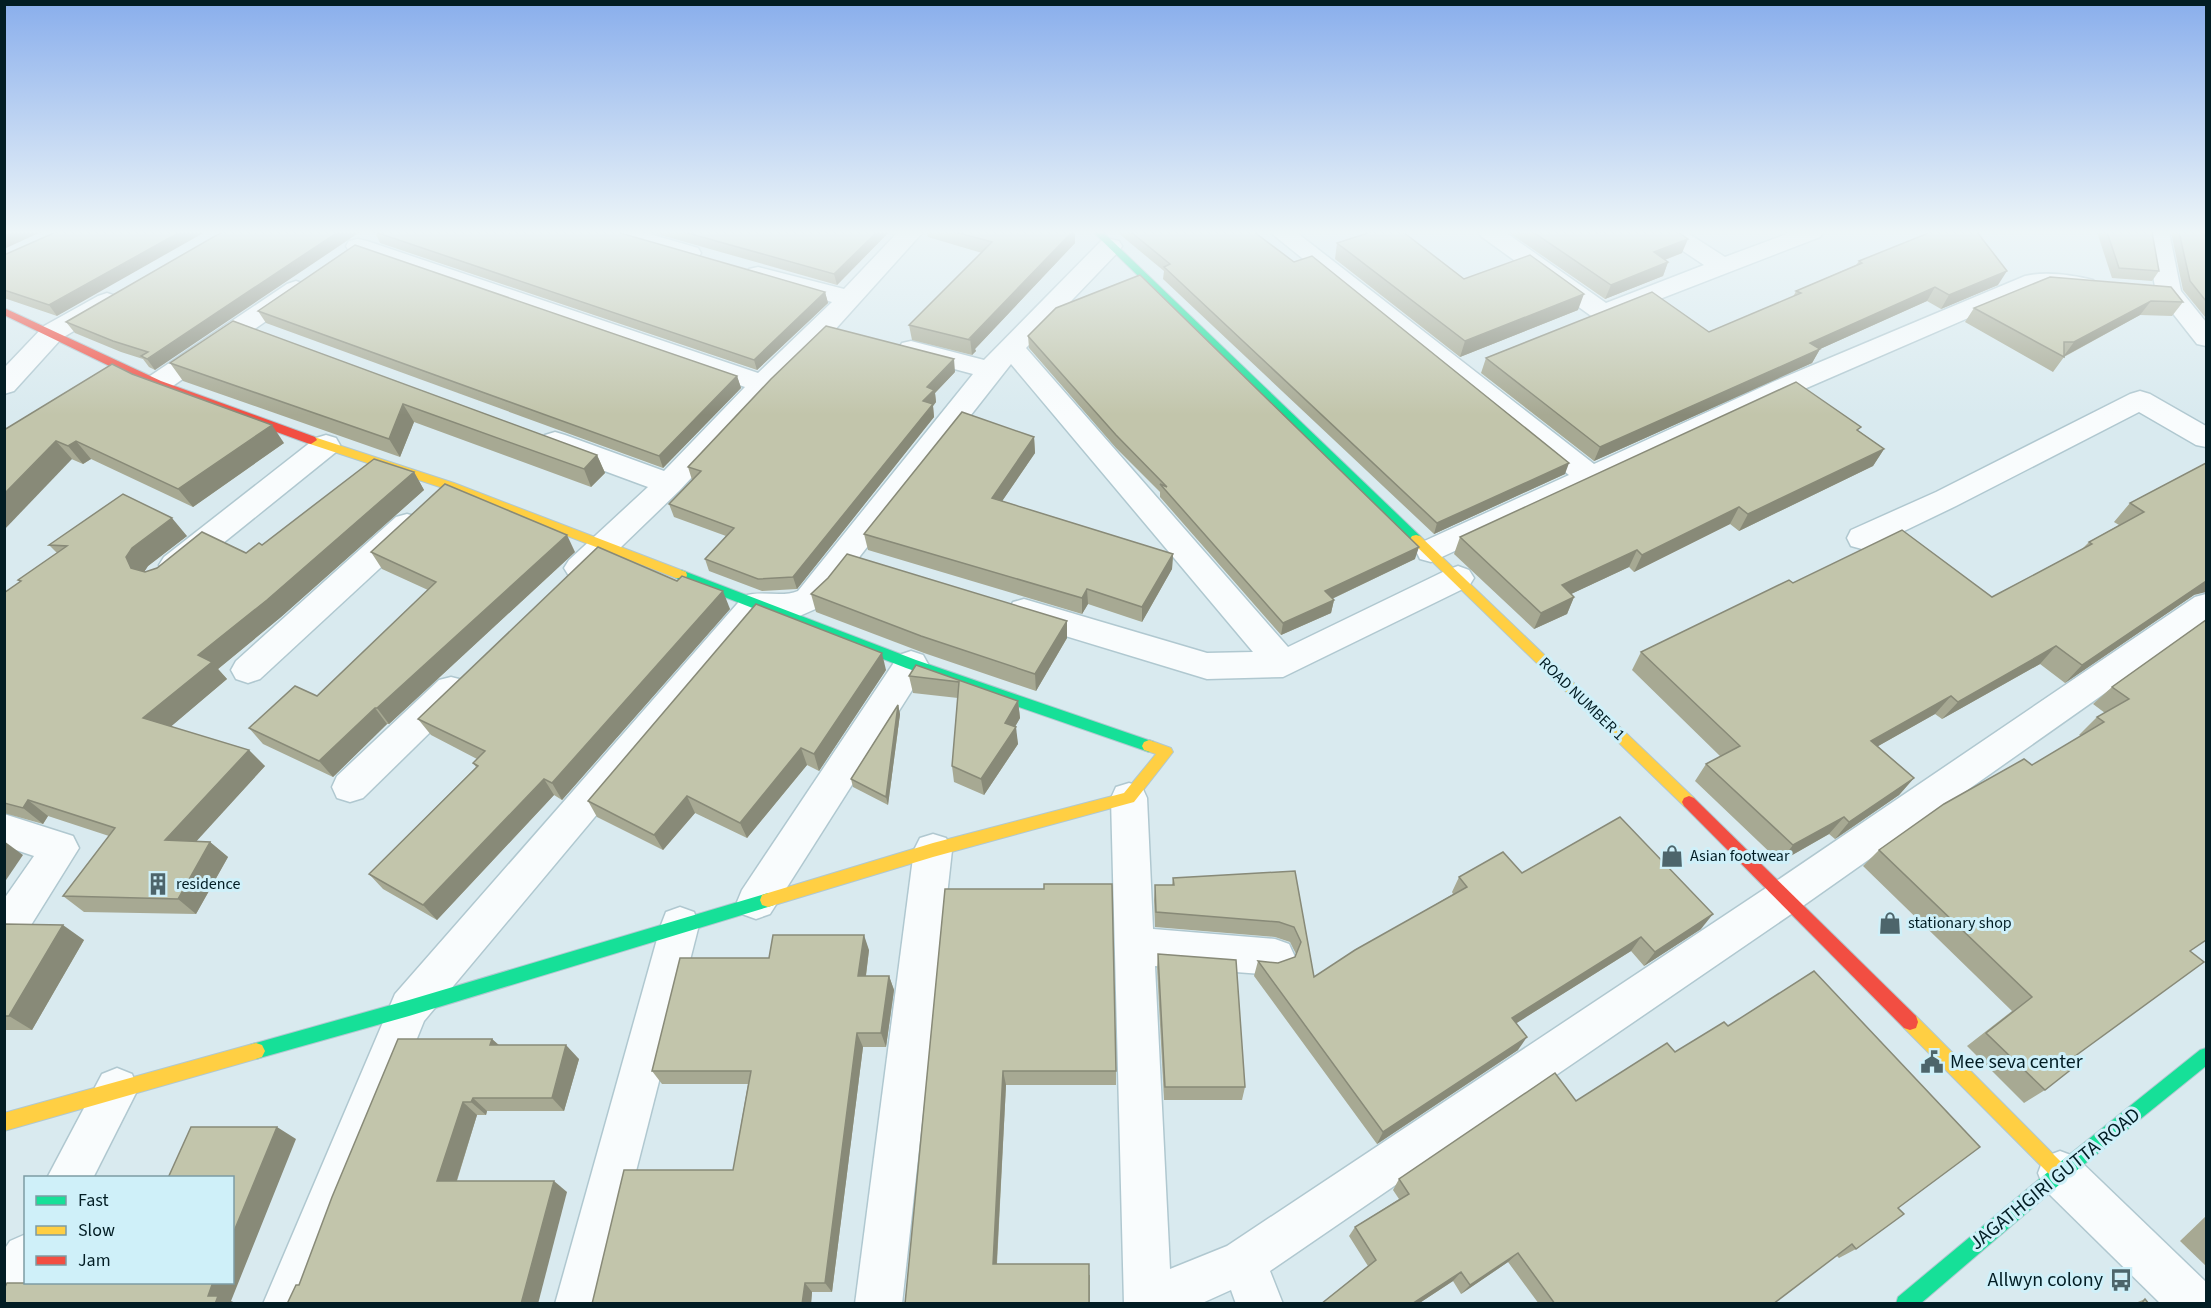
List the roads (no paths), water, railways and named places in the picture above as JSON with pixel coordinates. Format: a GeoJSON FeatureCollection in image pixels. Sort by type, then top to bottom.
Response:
{"type":"FeatureCollection","features":[{"type":"Feature","properties":{"kind":"street"},"geometry":{"type":"LineString","coordinates":[[4,385],[53,332],[120,293]]}},
{"type":"Feature","properties":{"kind":"street"},"geometry":{"type":"LineString","coordinates":[[157,384],[290,293]]}},
{"type":"Feature","properties":{"kind":"street"},"geometry":{"type":"LineString","coordinates":[[454,293],[763,384]]}},
{"type":"Feature","properties":{"kind":"street"},"geometry":{"type":"LineString","coordinates":[[830,293],[848,298]]}},
{"type":"Feature","properties":{"kind":"street"},"geometry":{"type":"LineString","coordinates":[[562,585],[669,484],[763,384],[834,330],[848,298],[853,293]]}},
{"type":"Feature","properties":{"kind":"street"},"geometry":{"type":"LineString","coordinates":[[755,604],[795,606],[809,599],[1001,359],[1058,293]]}},
{"type":"Feature","properties":{"kind":"street","name":"ROAD NUMBER 1"},"geometry":{"type":"LineString","coordinates":[[1161,293],[1431,551],[1786,896],[2060,1173]]}},
{"type":"Feature","properties":{"kind":"street"},"geometry":{"type":"LineString","coordinates":[[1359,293],[1590,476]]}},
{"type":"Feature","properties":{"kind":"street"},"geometry":{"type":"LineString","coordinates":[[1563,293],[1592,318],[1653,293]]}},
{"type":"Feature","properties":{"kind":"street"},"geometry":{"type":"LineString","coordinates":[[1431,551],[1785,387],[2005,293]]}},
{"type":"Feature","properties":{"kind":"street"},"geometry":{"type":"LineString","coordinates":[[2160,293],[2206,338]]}},
{"type":"Feature","properties":{"kind":"street"},"geometry":{"type":"LineString","coordinates":[[4,311],[53,332],[157,384],[326,445],[450,486],[911,664],[1166,752],[1129,798],[933,850],[409,1008],[4,1122]]}},
{"type":"Feature","properties":{"kind":"street"},"geometry":{"type":"LineString","coordinates":[[241,327],[274,339]]}},
{"type":"Feature","properties":{"kind":"street"},"geometry":{"type":"LineString","coordinates":[[890,344],[1001,359],[1283,664]]}},
{"type":"Feature","properties":{"kind":"street"},"geometry":{"type":"LineString","coordinates":[[1456,371],[1488,359]]}},
{"type":"Feature","properties":{"kind":"street"},"geometry":{"type":"LineString","coordinates":[[1862,538],[1946,500],[2140,400],[2206,438]]}},
{"type":"Feature","properties":{"kind":"street"},"geometry":{"type":"LineString","coordinates":[[526,432],[669,484]]}},
{"type":"Feature","properties":{"kind":"street"},"geometry":{"type":"LineString","coordinates":[[160,576],[326,445]]}},
{"type":"Feature","properties":{"kind":"street"},"geometry":{"type":"LineString","coordinates":[[248,670],[450,486]]}},
{"type":"Feature","properties":{"kind":"street"},"geometry":{"type":"LineString","coordinates":[[844,556],[878,566]]}},
{"type":"Feature","properties":{"kind":"street"},"geometry":{"type":"LineString","coordinates":[[991,601],[1207,666],[1283,664],[1458,578]]}},
{"type":"Feature","properties":{"kind":"street"},"geometry":{"type":"LineString","coordinates":[[286,1304],[409,1008],[755,604]]}},
{"type":"Feature","properties":{"kind":"street"},"geometry":{"type":"LineString","coordinates":[[1129,798],[1148,1303],[1243,1262],[1786,896],[2206,606]]}},
{"type":"Feature","properties":{"kind":"street"},"geometry":{"type":"LineString","coordinates":[[756,902],[911,664]]}},
{"type":"Feature","properties":{"kind":"street"},"geometry":{"type":"LineString","coordinates":[[350,787],[469,674]]}},
{"type":"Feature","properties":{"kind":"street"},"geometry":{"type":"LineString","coordinates":[[4,830],[60,848],[4,933]]}},
{"type":"Feature","properties":{"kind":"street"},"geometry":{"type":"LineString","coordinates":[[878,1304],[933,850]]}},
{"type":"Feature","properties":{"kind":"street"},"geometry":{"type":"LineString","coordinates":[[578,1304],[680,925]]}},
{"type":"Feature","properties":{"kind":"street"},"geometry":{"type":"LineString","coordinates":[[1135,946],[1275,957]]}},
{"type":"Feature","properties":{"kind":"street","name":"JAGATHGIRI GUTTA ROAD"},"geometry":{"type":"LineString","coordinates":[[1905,1304],[2060,1173],[2206,1056]]}},
{"type":"Feature","properties":{"kind":"street"},"geometry":{"type":"LineString","coordinates":[[70,1176],[117,1089]]}},
{"type":"Feature","properties":{"kind":"street"},"geometry":{"type":"LineString","coordinates":[[2060,1173],[2195,1304]]}},
{"type":"Feature","properties":{"kind":"street"},"geometry":{"type":"LineString","coordinates":[[4,1295],[24,1260]]}},
{"type":"Feature","properties":{"kind":"street"},"geometry":{"type":"LineString","coordinates":[[1243,1262],[1260,1304]]}},
{"type":"Feature","properties":{"kind":"place","name":"Asian footwear"},"geometry":{"type":"Point","coordinates":[1672,856]}},
{"type":"Feature","properties":{"kind":"place","name":"residence"},"geometry":{"type":"Point","coordinates":[158,884]}},
{"type":"Feature","properties":{"kind":"place","name":"stationary shop"},"geometry":{"type":"Point","coordinates":[1890,923]}},
{"type":"Feature","properties":{"kind":"place","name":"Mee seva center"},"geometry":{"type":"Point","coordinates":[1932,1062]}},
{"type":"Feature","properties":{"kind":"place","name":"Allwyn colony"},"geometry":{"type":"Point","coordinates":[2121,1280]}}]}
